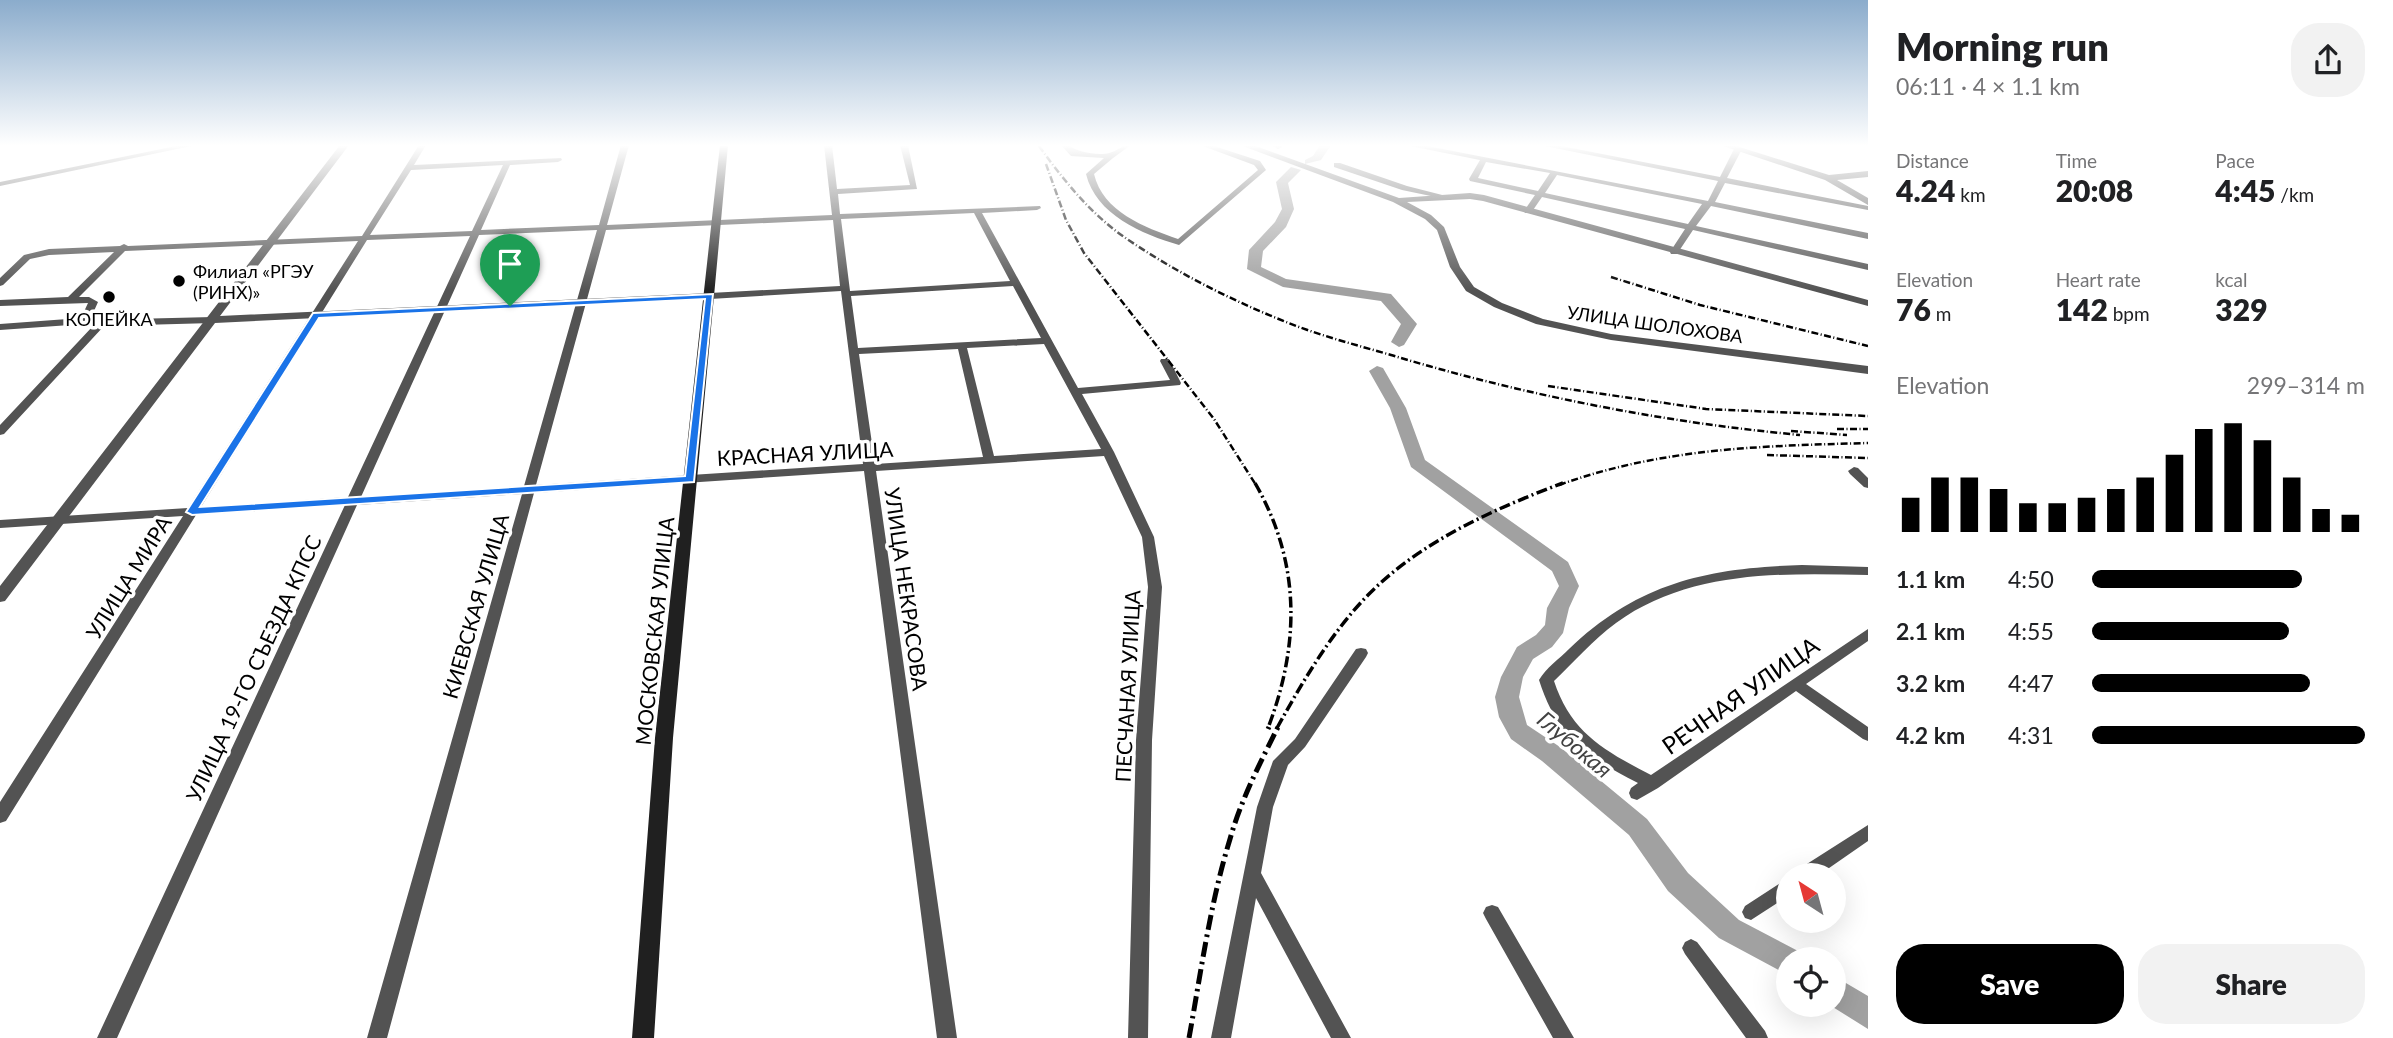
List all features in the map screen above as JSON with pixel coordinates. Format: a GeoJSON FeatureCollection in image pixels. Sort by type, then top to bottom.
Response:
{"type":"FeatureCollection","features":[{"type":"Feature","properties":{"kind":"main road","name":"МОСКОВСКАЯ УЛИЦА"},"geometry":{"type":"LineString","coordinates":[[643,1038],[664,738],[718,193]]}},
{"type":"Feature","properties":{"kind":"street"},"geometry":{"type":"LineString","coordinates":[[0,597],[309,193]]}},
{"type":"Feature","properties":{"kind":"street","name":"УЛИЦА МИРА"},"geometry":{"type":"LineString","coordinates":[[0,816],[393,193]]}},
{"type":"Feature","properties":{"kind":"street","name":"УЛИЦА 19-ГО СЪЕЗДА КПСС"},"geometry":{"type":"LineString","coordinates":[[107,1038],[493,193]]}},
{"type":"Feature","properties":{"kind":"street","name":"КИЕВСКАЯ УЛИЦА"},"geometry":{"type":"LineString","coordinates":[[377,1038],[612,193]]}},
{"type":"Feature","properties":{"kind":"street","name":"УЛИЦА НЕКРАСОВА"},"geometry":{"type":"LineString","coordinates":[[833,193],[947,1038]]}},
{"type":"Feature","properties":{"kind":"street"},"geometry":{"type":"LineString","coordinates":[[1098,193],[1117,213],[1137,227],[1179,242],[1235,193]]}},
{"type":"Feature","properties":{"kind":"street"},"geometry":{"type":"LineString","coordinates":[[1378,193],[1396,200],[1476,197],[1868,303]]}},
{"type":"Feature","properties":{"kind":"street"},"geometry":{"type":"LineString","coordinates":[[1429,193],[1450,198]]}},
{"type":"Feature","properties":{"kind":"street"},"geometry":{"type":"LineString","coordinates":[[1657,193],[1868,236]]}},
{"type":"Feature","properties":{"kind":"street"},"geometry":{"type":"LineString","coordinates":[[1674,252],[1714,193]]}},
{"type":"Feature","properties":{"kind":"street"},"geometry":{"type":"LineString","coordinates":[[1803,193],[1868,205]]}},
{"type":"Feature","properties":{"kind":"street"},"geometry":{"type":"LineString","coordinates":[[1851,193],[1868,205]]}},
{"type":"Feature","properties":{"kind":"street"},"geometry":{"type":"LineString","coordinates":[[1528,211],[1541,194],[1868,267]]}},
{"type":"Feature","properties":{"kind":"street","name":"УЛИЦА ШОЛОХОВА"},"geometry":{"type":"LineString","coordinates":[[1396,200],[1428,217],[1441,229],[1455,267],[1470,289],[1498,305],[1540,322],[1611,337],[1868,370]]}},
{"type":"Feature","properties":{"kind":"street"},"geometry":{"type":"LineString","coordinates":[[0,283],[33,255],[124,247],[1037,208]]}},
{"type":"Feature","properties":{"kind":"street","name":"ПЕСЧАНАЯ УЛИЦА"},"geometry":{"type":"LineString","coordinates":[[977,211],[1108,452],[1148,537],[1155,587],[1144,740],[1138,1038]]}},
{"type":"Feature","properties":{"kind":"street"},"geometry":{"type":"LineString","coordinates":[[72,298],[124,247]]}},
{"type":"Feature","properties":{"kind":"street"},"geometry":{"type":"LineString","coordinates":[[0,327],[85,321],[101,323],[213,320],[1017,283]]}},
{"type":"Feature","properties":{"kind":"street"},"geometry":{"type":"LineString","coordinates":[[0,303],[86,299],[93,302],[85,321]]}},
{"type":"Feature","properties":{"kind":"street"},"geometry":{"type":"LineString","coordinates":[[0,432],[101,323]]}},
{"type":"Feature","properties":{"kind":"street"},"geometry":{"type":"LineString","coordinates":[[854,351],[1048,341]]}},
{"type":"Feature","properties":{"kind":"street"},"geometry":{"type":"LineString","coordinates":[[962,346],[990,461]]}},
{"type":"Feature","properties":{"kind":"street"},"geometry":{"type":"LineString","coordinates":[[1075,391],[1176,383],[1165,361]]}},
{"type":"Feature","properties":{"kind":"street","name":"КРАСНАЯ УЛИЦА"},"geometry":{"type":"LineString","coordinates":[[0,524],[1108,452]]}},
{"type":"Feature","properties":{"kind":"street"},"geometry":{"type":"LineString","coordinates":[[1854,471],[1868,484]]}},
{"type":"Feature","properties":{"kind":"street"},"geometry":{"type":"LineString","coordinates":[[1652,783],[1605,758],[1571,732],[1551,700],[1546,680],[1614,619],[1648,600],[1706,578],[1795,569],[1868,571]]}},
{"type":"Feature","properties":{"kind":"street","name":"РЕЧНАЯ УЛИЦА"},"geometry":{"type":"LineString","coordinates":[[1637,793],[1868,634]]}},
{"type":"Feature","properties":{"kind":"street"},"geometry":{"type":"LineString","coordinates":[[1221,1038],[1265,807],[1281,761],[1300,743],[1361,653]]}},
{"type":"Feature","properties":{"kind":"street"},"geometry":{"type":"LineString","coordinates":[[1796,684],[1868,735]]}},
{"type":"Feature","properties":{"kind":"street"},"geometry":{"type":"LineString","coordinates":[[1823,863],[1868,832]]}},
{"type":"Feature","properties":{"kind":"street"},"geometry":{"type":"LineString","coordinates":[[1252,873],[1341,1038]]}},
{"type":"Feature","properties":{"kind":"street"},"geometry":{"type":"LineString","coordinates":[[1751,912],[1776,894]]}},
{"type":"Feature","properties":{"kind":"street"},"geometry":{"type":"LineString","coordinates":[[1492,913],[1564,1038]]}},
{"type":"Feature","properties":{"kind":"street"},"geometry":{"type":"LineString","coordinates":[[1691,948],[1758,1038]]}},
{"type":"Feature","properties":{"kind":"waterway","name":"Глубокая"},"geometry":{"type":"LineString","coordinates":[[1285,193],[1288,209],[1281,224],[1256,250],[1254,269],[1283,283],[1386,297],[1409,324],[1399,342]]}},
{"type":"Feature","properties":{"kind":"waterway","name":"Глубокая"},"geometry":{"type":"LineString","coordinates":[[1377,371],[1398,408],[1417,463],[1561,567],[1569,586],[1558,608],[1555,627],[1544,641],[1525,653],[1512,677],[1507,697],[1511,717],[1519,732],[1551,754],[1638,827],[1678,882],[1729,929],[1776,954]]}},
{"type":"Feature","properties":{"kind":"waterway","name":"Глубокая"},"geometry":{"type":"LineString","coordinates":[[1846,999],[1868,1014]]}},
{"type":"Feature","properties":{"kind":"railway"},"geometry":{"type":"LineString","coordinates":[[1057,193],[1066,220],[1084,253],[1214,419],[1256,485]]}},
{"type":"Feature","properties":{"kind":"railway"},"geometry":{"type":"LineString","coordinates":[[1076,193],[1103,221],[1170,266],[1212,289],[1299,327],[1491,383],[1593,405],[1696,423],[1800,435]]}},
{"type":"Feature","properties":{"kind":"railway"},"geometry":{"type":"LineString","coordinates":[[1611,277],[1700,305],[1868,346]]}},
{"type":"Feature","properties":{"kind":"railway"},"geometry":{"type":"LineString","coordinates":[[1548,386],[1706,409],[1868,416]]}},
{"type":"Feature","properties":{"kind":"railway"},"geometry":{"type":"LineString","coordinates":[[1837,429],[1868,429]]}},
{"type":"Feature","properties":{"kind":"railway"},"geometry":{"type":"LineString","coordinates":[[1791,431],[1847,435]]}},
{"type":"Feature","properties":{"kind":"railway"},"geometry":{"type":"LineString","coordinates":[[1559,485],[1636,463],[1674,456],[1750,448],[1868,443]]}},
{"type":"Feature","properties":{"kind":"railway"},"geometry":{"type":"LineString","coordinates":[[1767,455],[1868,458]]}},
{"type":"Feature","properties":{"kind":"railway"},"geometry":{"type":"LineString","coordinates":[[1277,728],[1330,641],[1368,595],[1389,576],[1411,558],[1460,528],[1563,483]]}},
{"type":"Feature","properties":{"kind":"railway"},"geometry":{"type":"LineString","coordinates":[[1256,485],[1281,543],[1291,604],[1286,666],[1268,728]]}},
{"type":"Feature","properties":{"kind":"railway"},"geometry":{"type":"LineString","coordinates":[[1189,1038],[1211,913],[1234,824],[1278,727]]}},
{"type":"Feature","properties":{"kind":"place","name":"Филиал «РГЭУ (РИНХ)»"},"geometry":{"type":"Point","coordinates":[179,281]}},
{"type":"Feature","properties":{"kind":"place","name":"КОПЕЙКА"},"geometry":{"type":"Point","coordinates":[109,297]}},
{"type":"Feature","properties":{"kind":"route"},"geometry":{"type":"LineString","coordinates":[[710,296],[690,479],[192,512],[316,315],[510,306],[710,296]]}}]}
